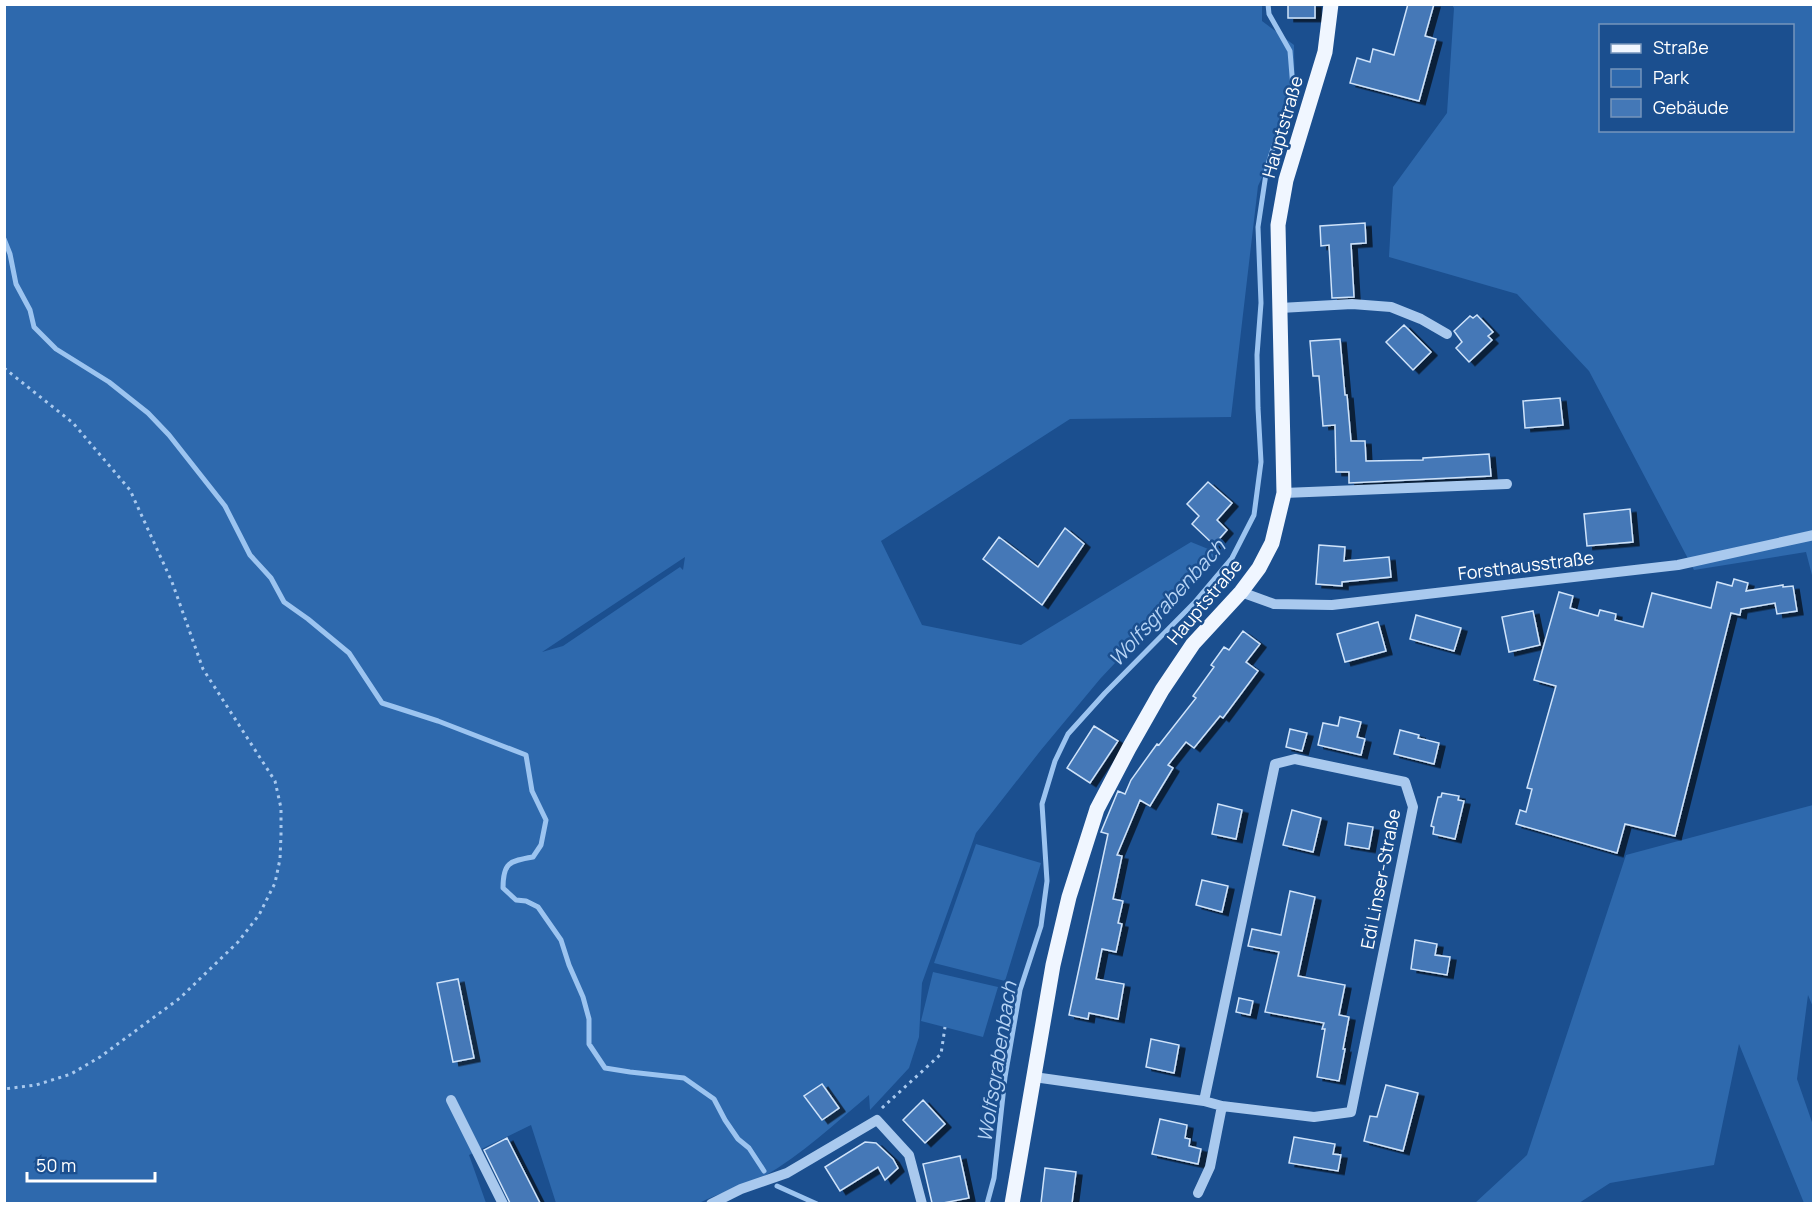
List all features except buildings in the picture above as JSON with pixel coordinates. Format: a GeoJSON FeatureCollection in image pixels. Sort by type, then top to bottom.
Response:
{"type":"FeatureCollection","features":[{"type":"Feature","properties":{"kind":"main road","name":"Hauptstraße"},"geometry":{"type":"LineString","coordinates":[[1011,1203],[1056,954],[1069,897],[1097,809],[1162,690],[1193,644],[1241,592],[1259,568],[1272,543],[1284,493],[1278,225],[1286,180],[1325,52],[1331,4]]}},
{"type":"Feature","properties":{"kind":"street"},"geometry":{"type":"LineString","coordinates":[[1280,308],[1352,304],[1391,307],[1421,319],[1447,334]]}},
{"type":"Feature","properties":{"kind":"street"},"geometry":{"type":"LineString","coordinates":[[1284,493],[1508,484]]}},
{"type":"Feature","properties":{"kind":"street","name":"Forsthausstraße"},"geometry":{"type":"LineString","coordinates":[[1241,592],[1274,604],[1332,605],[1678,565],[1814,535]]}},
{"type":"Feature","properties":{"kind":"street","name":"Edi Linser-Straße"},"geometry":{"type":"LineString","coordinates":[[1034,1077],[1204,1101],[1222,1106],[1314,1117],[1351,1112],[1413,807],[1405,782],[1295,759],[1275,764],[1204,1101]]}},
{"type":"Feature","properties":{"kind":"street"},"geometry":{"type":"LineString","coordinates":[[451,1100],[503,1203]]}},
{"type":"Feature","properties":{"kind":"street"},"geometry":{"type":"LineString","coordinates":[[1198,1193],[1210,1167],[1222,1106]]}},
{"type":"Feature","properties":{"kind":"street"},"geometry":{"type":"LineString","coordinates":[[711,1203],[741,1189],[787,1173],[877,1120],[909,1155],[922,1203]]}},
{"type":"Feature","properties":{"kind":"path"},"geometry":{"type":"LineString","coordinates":[[4,368],[74,423],[130,490],[172,582],[203,669],[275,781],[280,808],[281,835],[280,859],[275,883],[259,915],[238,942],[180,998],[100,1057],[71,1074],[36,1085],[4,1089]]}},
{"type":"Feature","properties":{"kind":"path"},"geometry":{"type":"LineString","coordinates":[[877,1120],[877,1112],[941,1054],[945,1027]]}},
{"type":"Feature","properties":{"kind":"green space"},"geometry":{"type":"Polygon","coordinates":[[[5,5],[1262,5],[1262,21],[1294,45],[1295,108],[1258,186],[1231,417],[1070,419],[881,541],[922,625],[1021,645],[1191,542],[1218,553],[1100,679],[976,833],[922,983],[919,1037],[909,1068],[870,1110],[869,1095],[818,1138],[777,1168],[756,1181],[699,1203],[556,1203],[531,1125],[469,1155],[486,1203],[5,1204],[5,5]],[[685,557],[542,652],[563,646],[680,567],[683,570],[685,557]]]}},
{"type":"Feature","properties":{"kind":"green space"},"geometry":{"type":"Polygon","coordinates":[[[1452,5],[1813,5],[1813,579],[1806,552],[1694,570],[1589,371],[1517,294],[1389,257],[1393,187],[1447,113],[1454,8],[1452,5]]]}},
{"type":"Feature","properties":{"kind":"green space"},"geometry":{"type":"Polygon","coordinates":[[[1813,805],[1813,1007],[1808,995],[1797,1079],[1813,1125],[1813,1203],[1804,1203],[1739,1044],[1714,1165],[1610,1183],[1579,1203],[1475,1203],[1527,1155],[1626,855],[1813,805]]]}},
{"type":"Feature","properties":{"kind":"green space"},"geometry":{"type":"Polygon","coordinates":[[[976,844],[1041,863],[1005,981],[934,963],[976,844]]]}},
{"type":"Feature","properties":{"kind":"green space"},"geometry":{"type":"Polygon","coordinates":[[[933,972],[998,987],[983,1037],[921,1021],[933,972]]]}},
{"type":"Feature","properties":{"kind":"waterway","name":"Wolfsgrabenbach"},"geometry":{"type":"LineString","coordinates":[[987,1204],[994,1178],[1005,1077],[1020,990],[1041,926],[1047,881],[1042,804],[1055,761],[1068,734],[1194,603],[1232,558],[1254,515],[1261,462],[1257,355],[1261,303],[1258,227],[1267,167],[1293,88],[1290,51],[1269,14],[1268,4]]}},
{"type":"Feature","properties":{"kind":"waterway"},"geometry":{"type":"LineString","coordinates":[[4,239],[10,254],[16,284],[30,310],[34,327],[56,349],[109,382],[148,413],[169,435],[225,506],[250,555],[271,578],[284,602],[349,653],[382,703],[438,721],[526,755],[532,791],[546,820],[541,845],[533,857],[513,862],[506,868],[503,888],[516,900],[526,901],[538,907],[561,940],[589,1019],[589,1044],[605,1068],[684,1078],[714,1099],[738,1139],[749,1148],[764,1171]]}},
{"type":"Feature","properties":{"kind":"waterway"},"geometry":{"type":"LineString","coordinates":[[777,1186],[817,1204]]}}]}
